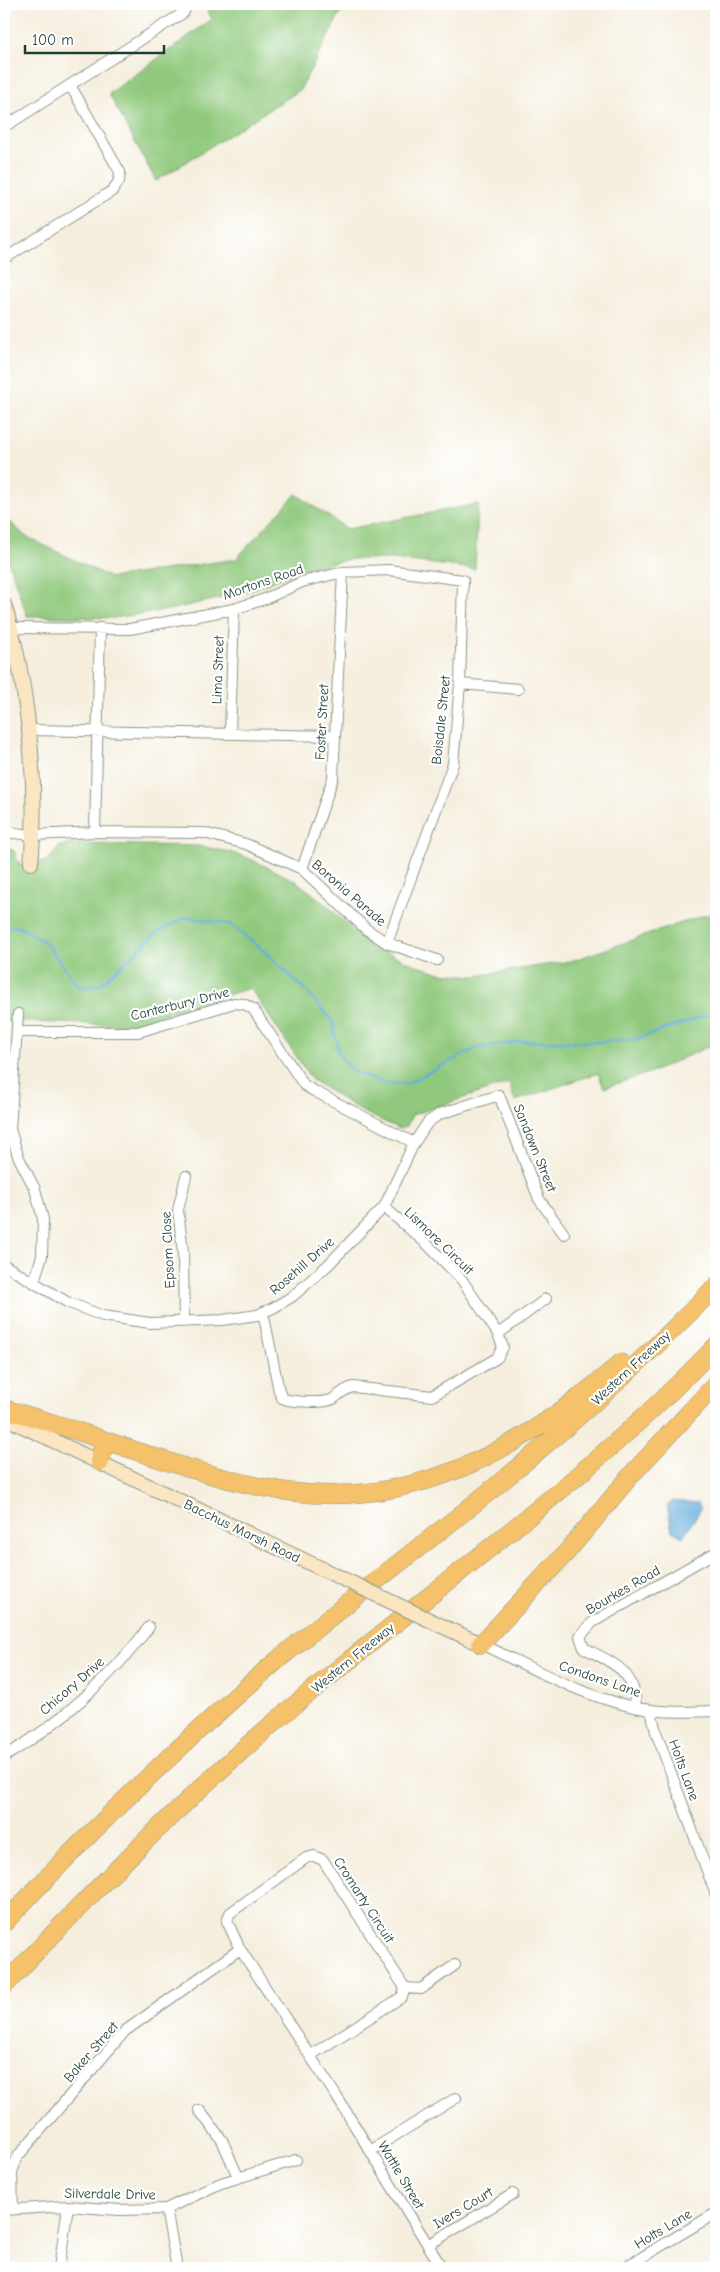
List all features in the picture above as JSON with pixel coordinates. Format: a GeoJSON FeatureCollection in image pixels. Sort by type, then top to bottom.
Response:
{"type":"FeatureCollection","features":[{"type":"Feature","properties":{"kind":"highway"},"geometry":{"type":"LineString","coordinates":[[4,1409],[232,1480],[287,1492],[359,1494],[406,1488],[453,1472],[520,1440],[607,1376],[716,1282]]}},
{"type":"Feature","properties":{"kind":"highway","name":"Western Freeway"},"geometry":{"type":"LineString","coordinates":[[4,1922],[122,1802],[197,1731],[276,1662],[576,1420],[626,1375],[716,1286]]}},
{"type":"Feature","properties":{"kind":"highway","name":"Western Freeway"},"geometry":{"type":"LineString","coordinates":[[4,1986],[70,1915],[199,1792],[308,1694],[570,1483],[684,1380],[716,1346]]}},
{"type":"Feature","properties":{"kind":"highway"},"geometry":{"type":"LineString","coordinates":[[481,1644],[566,1553],[632,1474],[716,1384]]}},
{"type":"Feature","properties":{"kind":"highway"},"geometry":{"type":"LineString","coordinates":[[100,1462],[102,1449],[111,1443]]}},
{"type":"Feature","properties":{"kind":"main road"},"geometry":{"type":"LineString","coordinates":[[4,604],[19,662],[29,730],[34,834],[32,863]]}},
{"type":"Feature","properties":{"kind":"main road","name":"Bacchus Marsh Road"},"geometry":{"type":"LineString","coordinates":[[4,1417],[481,1644]]}},
{"type":"Feature","properties":{"kind":"street"},"geometry":{"type":"LineString","coordinates":[[4,127],[183,13],[188,4]]}},
{"type":"Feature","properties":{"kind":"street"},"geometry":{"type":"LineString","coordinates":[[4,259],[112,191],[119,181],[120,172],[70,85]]}},
{"type":"Feature","properties":{"kind":"street","name":"Mortons Road"},"geometry":{"type":"LineString","coordinates":[[11,628],[130,629],[234,609],[265,599],[302,582],[343,572],[389,570],[463,580]]}},
{"type":"Feature","properties":{"kind":"street","name":"Foster Street"},"geometry":{"type":"LineString","coordinates":[[302,869],[329,796],[333,778],[343,572]]}},
{"type":"Feature","properties":{"kind":"street","name":"Boisdale Street"},"geometry":{"type":"LineString","coordinates":[[387,943],[453,764],[460,684],[463,580]]}},
{"type":"Feature","properties":{"kind":"street","name":"Lima Street"},"geometry":{"type":"LineString","coordinates":[[230,733],[234,609]]}},
{"type":"Feature","properties":{"kind":"street"},"geometry":{"type":"LineString","coordinates":[[95,832],[100,628]]}},
{"type":"Feature","properties":{"kind":"street"},"geometry":{"type":"LineString","coordinates":[[460,684],[518,689]]}},
{"type":"Feature","properties":{"kind":"street"},"geometry":{"type":"LineString","coordinates":[[29,730],[335,736]]}},
{"type":"Feature","properties":{"kind":"street","name":"Boronia Parade"},"geometry":{"type":"LineString","coordinates":[[4,832],[34,834],[95,832],[204,833],[246,844],[302,869],[366,929],[387,943],[437,960]]}},
{"type":"Feature","properties":{"kind":"street","name":"Canterbury Drive"},"geometry":{"type":"LineString","coordinates":[[17,1032],[138,1032],[234,1003],[244,1004],[253,1009],[304,1085],[314,1092],[414,1143]]}},
{"type":"Feature","properties":{"kind":"street"},"geometry":{"type":"LineString","coordinates":[[18,1014],[10,1129],[18,1156],[35,1189],[43,1219],[42,1256],[34,1281]]}},
{"type":"Feature","properties":{"kind":"street","name":"Rosehill Drive"},"geometry":{"type":"LineString","coordinates":[[4,1265],[67,1302],[103,1316],[150,1323],[223,1320],[263,1312],[293,1296],[328,1265],[384,1207],[414,1143],[428,1122],[440,1114],[499,1096]]}},
{"type":"Feature","properties":{"kind":"street","name":"Sandown Street"},"geometry":{"type":"LineString","coordinates":[[499,1096],[539,1199],[564,1234]]}},
{"type":"Feature","properties":{"kind":"street","name":"Epsom Close"},"geometry":{"type":"LineString","coordinates":[[184,1322],[183,1252],[178,1210],[186,1176]]}},
{"type":"Feature","properties":{"kind":"street","name":"Lismore Circuit"},"geometry":{"type":"LineString","coordinates":[[384,1207],[427,1244],[462,1280],[498,1334]]}},
{"type":"Feature","properties":{"kind":"street"},"geometry":{"type":"LineString","coordinates":[[263,1312],[279,1391],[282,1398],[290,1402],[331,1400],[346,1389],[353,1387],[432,1396],[497,1358],[503,1348],[498,1334],[546,1300]]}},
{"type":"Feature","properties":{"kind":"street","name":"Bourkes Road"},"geometry":{"type":"LineString","coordinates":[[636,1707],[636,1693],[627,1675],[611,1661],[584,1648],[580,1636],[593,1622],[716,1552]]}},
{"type":"Feature","properties":{"kind":"street","name":"Chicory Drive"},"geometry":{"type":"LineString","coordinates":[[4,1757],[72,1708],[128,1655],[150,1627]]}},
{"type":"Feature","properties":{"kind":"street","name":"Condons Lane"},"geometry":{"type":"LineString","coordinates":[[481,1644],[566,1684],[636,1707],[651,1710],[716,1711]]}},
{"type":"Feature","properties":{"kind":"street","name":"Holts Lane"},"geometry":{"type":"LineString","coordinates":[[651,1710],[656,1732],[716,1895]]}},
{"type":"Feature","properties":{"kind":"street","name":"Cromarty Circuit"},"geometry":{"type":"LineString","coordinates":[[337,2096],[240,1949],[229,1929],[227,1921],[230,1913],[306,1858],[314,1856],[323,1860],[405,1988]]}},
{"type":"Feature","properties":{"kind":"street","name":"Baker Street"},"geometry":{"type":"LineString","coordinates":[[8,2209],[12,2172],[18,2156],[125,2032],[240,1949]]}},
{"type":"Feature","properties":{"kind":"street"},"geometry":{"type":"LineString","coordinates":[[310,2055],[402,1997],[405,1988],[421,1989],[455,1965]]}},
{"type":"Feature","properties":{"kind":"street","name":"Wattle Street"},"geometry":{"type":"LineString","coordinates":[[337,2096],[442,2268]]}},
{"type":"Feature","properties":{"kind":"street"},"geometry":{"type":"LineString","coordinates":[[370,2151],[456,2098]]}},
{"type":"Feature","properties":{"kind":"street"},"geometry":{"type":"LineString","coordinates":[[199,2110],[222,2140],[238,2177]]}},
{"type":"Feature","properties":{"kind":"street","name":"Silverdale Drive"},"geometry":{"type":"LineString","coordinates":[[8,2209],[68,2206],[119,2210],[166,2208],[238,2177],[296,2160]]}},
{"type":"Feature","properties":{"kind":"street","name":"Ivers Court"},"geometry":{"type":"LineString","coordinates":[[428,2245],[513,2194]]}},
{"type":"Feature","properties":{"kind":"street"},"geometry":{"type":"LineString","coordinates":[[59,2268],[68,2206]]}},
{"type":"Feature","properties":{"kind":"street"},"geometry":{"type":"LineString","coordinates":[[166,2208],[176,2268]]}},
{"type":"Feature","properties":{"kind":"street","name":"Holts Lane"},"geometry":{"type":"LineString","coordinates":[[624,2268],[716,2213]]}},
{"type":"Feature","properties":{"kind":"green space"},"geometry":{"type":"Polygon","coordinates":[[[203,4],[345,4],[300,90],[156,181],[109,94],[212,19],[203,4]]]}},
{"type":"Feature","properties":{"kind":"green space"},"geometry":{"type":"Polygon","coordinates":[[[296,494],[347,529],[478,504],[475,569],[393,559],[350,559],[309,568],[240,594],[168,610],[113,618],[27,616],[4,549],[4,516],[25,536],[111,578],[236,559],[296,494]]]}},
{"type":"Feature","properties":{"kind":"green space"},"geometry":{"type":"Polygon","coordinates":[[[4,844],[14,851],[19,864],[47,861],[60,846],[73,844],[198,846],[226,851],[248,858],[296,881],[328,906],[360,937],[373,946],[408,962],[440,973],[474,976],[571,961],[702,916],[716,914],[716,1047],[707,1047],[657,1070],[604,1088],[598,1073],[515,1101],[509,1083],[412,1115],[407,1126],[400,1129],[363,1112],[312,1080],[250,988],[136,1023],[114,1025],[4,1021],[4,844]]]}},
{"type":"Feature","properties":{"kind":"water"},"geometry":{"type":"Polygon","coordinates":[[[673,1501],[698,1503],[701,1509],[683,1537],[672,1531],[667,1506],[673,1501]]]}},
{"type":"Feature","properties":{"kind":"waterway"},"geometry":{"type":"LineString","coordinates":[[4,927],[19,927],[46,943],[79,987],[100,985],[156,933],[186,917],[230,924],[264,951],[304,989],[332,1020],[339,1055],[354,1072],[384,1083],[406,1084],[477,1048],[523,1041],[595,1042],[637,1039],[716,1012]]}}]}
